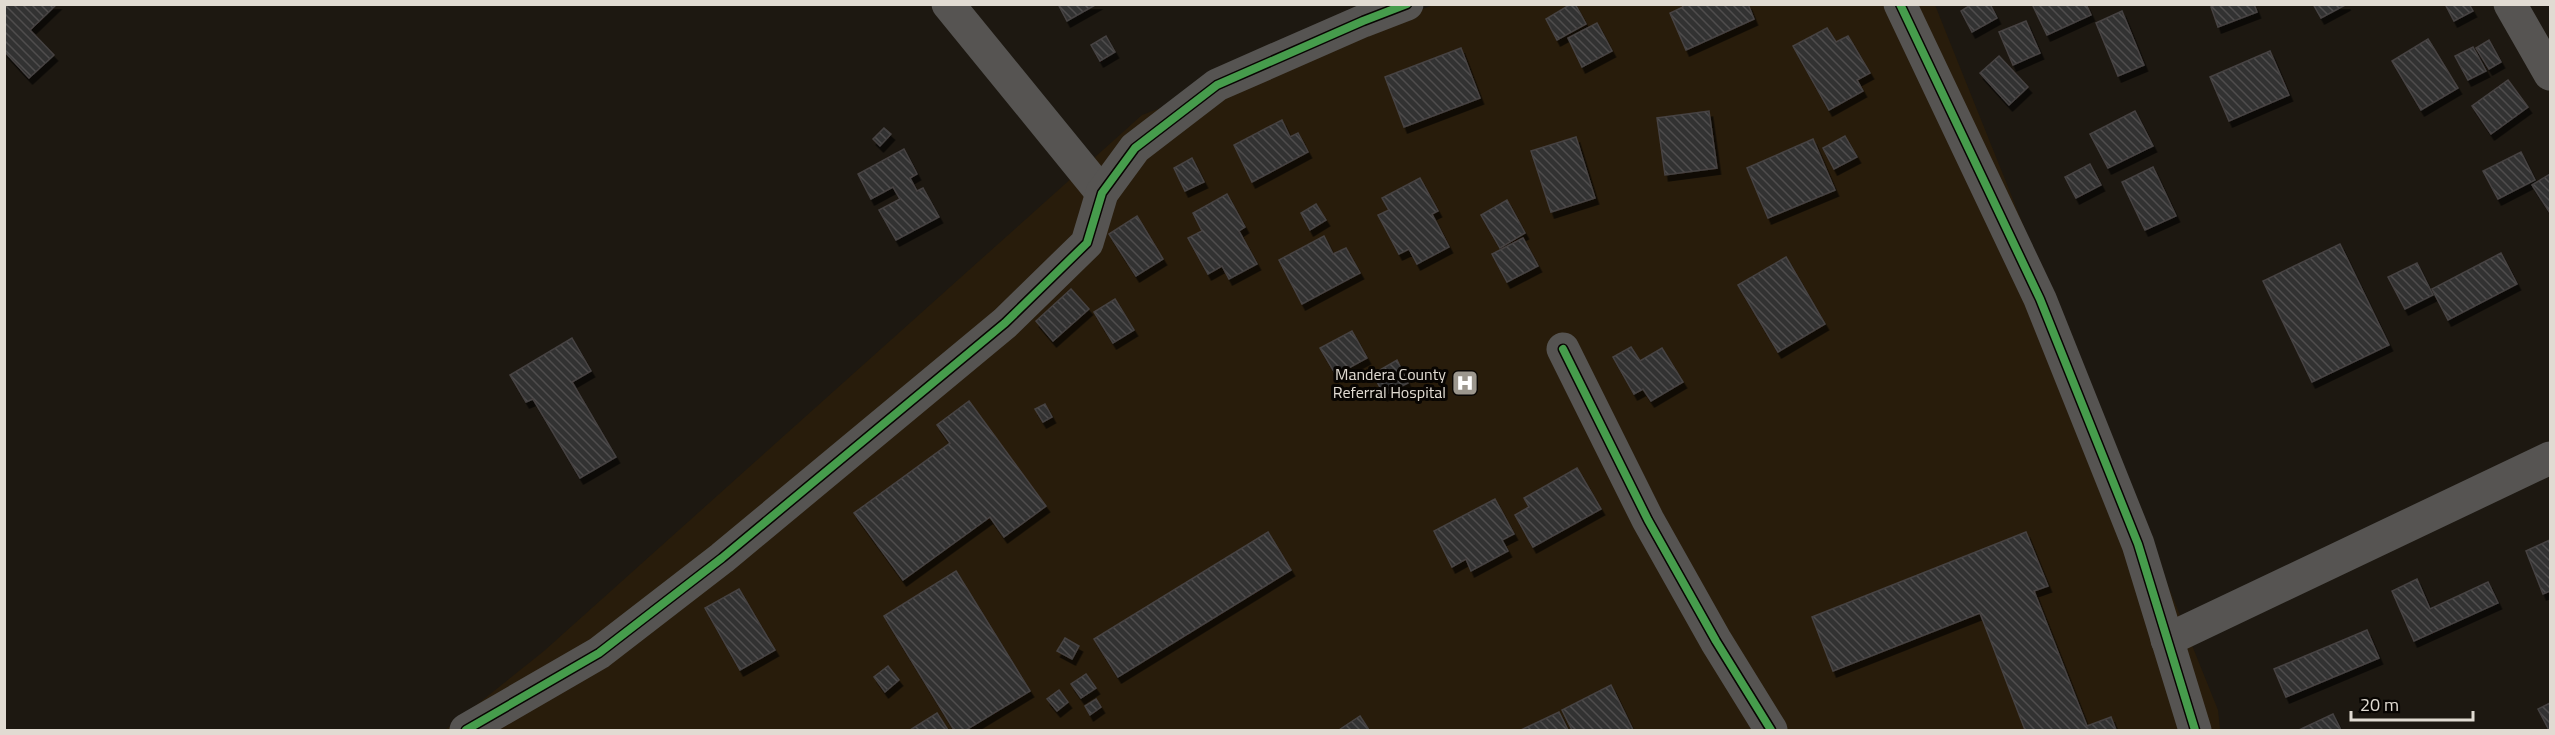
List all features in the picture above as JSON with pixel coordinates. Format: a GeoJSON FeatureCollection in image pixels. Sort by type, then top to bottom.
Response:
{"type":"FeatureCollection","features":[{"type":"Feature","properties":{"kind":"street"},"geometry":{"type":"LineString","coordinates":[[948,4],[1102,193]]}},
{"type":"Feature","properties":{"kind":"street"},"geometry":{"type":"LineString","coordinates":[[466,730],[599,653],[722,558],[1005,324],[1087,243],[1102,193],[1136,148],[1217,85],[1407,4]]}},
{"type":"Feature","properties":{"kind":"street"},"geometry":{"type":"LineString","coordinates":[[1900,4],[2040,299],[2138,544],[2195,730]]}},
{"type":"Feature","properties":{"kind":"street"},"geometry":{"type":"LineString","coordinates":[[2510,4],[2550,74]]}},
{"type":"Feature","properties":{"kind":"street"},"geometry":{"type":"LineString","coordinates":[[1563,349],[1648,520],[1716,641],[1772,730]]}},
{"type":"Feature","properties":{"kind":"street"},"geometry":{"type":"LineString","coordinates":[[2168,640],[2550,458]]}},
{"type":"Feature","properties":{"kind":"shaded area","name":"Mandera County Referral Hospital"},"geometry":{"type":"Polygon","coordinates":[[[1436,4],[1935,5],[2218,710],[2220,730],[445,730],[544,651],[1142,115],[1436,4]]]}},
{"type":"Feature","properties":{"kind":"building"},"geometry":{"type":"Polygon","coordinates":[[[4,4],[57,4],[30,30],[54,55],[29,78],[4,51],[4,4]]]}},
{"type":"Feature","properties":{"kind":"building"},"geometry":{"type":"Polygon","coordinates":[[[1058,4],[1097,4],[1067,21],[1058,4]]]}},
{"type":"Feature","properties":{"kind":"building"},"geometry":{"type":"Polygon","coordinates":[[[1571,4],[1575,4],[1586,24],[1557,40],[1546,19],[1571,4]]]}},
{"type":"Feature","properties":{"kind":"building"},"geometry":{"type":"Polygon","coordinates":[[[1682,4],[1748,4],[1754,19],[1686,50],[1670,13],[1683,7],[1682,4]]]}},
{"type":"Feature","properties":{"kind":"building"},"geometry":{"type":"Polygon","coordinates":[[[1972,4],[1990,4],[1997,18],[1972,32],[1961,11],[1972,4]]]}},
{"type":"Feature","properties":{"kind":"building"},"geometry":{"type":"Polygon","coordinates":[[[2032,4],[2086,4],[2091,15],[2047,35],[2032,4]]]}},
{"type":"Feature","properties":{"kind":"building"},"geometry":{"type":"Polygon","coordinates":[[[2217,4],[2254,4],[2257,12],[2218,27],[2211,7],[2217,4]]]}},
{"type":"Feature","properties":{"kind":"building"},"geometry":{"type":"Polygon","coordinates":[[[2313,4],[2347,4],[2321,18],[2313,4]]]}},
{"type":"Feature","properties":{"kind":"building"},"geometry":{"type":"Polygon","coordinates":[[[2445,4],[2469,4],[2473,11],[2454,21],[2445,4]]]}},
{"type":"Feature","properties":{"kind":"building"},"geometry":{"type":"Polygon","coordinates":[[[2122,11],[2144,65],[2118,76],[2096,23],[2122,11]]]}},
{"type":"Feature","properties":{"kind":"building"},"geometry":{"type":"Polygon","coordinates":[[[2026,21],[2040,53],[2013,65],[1999,32],[2026,21]]]}},
{"type":"Feature","properties":{"kind":"building"},"geometry":{"type":"Polygon","coordinates":[[[1597,23],[1612,51],[1582,67],[1568,38],[1597,23]]]}},
{"type":"Feature","properties":{"kind":"building"},"geometry":{"type":"Polygon","coordinates":[[[1827,28],[1836,42],[1848,36],[1870,73],[1857,80],[1863,91],[1829,110],[1793,46],[1827,28]]]}},
{"type":"Feature","properties":{"kind":"building"},"geometry":{"type":"Polygon","coordinates":[[[1106,36],[1115,52],[1100,61],[1091,45],[1106,36]]]}},
{"type":"Feature","properties":{"kind":"building"},"geometry":{"type":"Polygon","coordinates":[[[2428,39],[2458,88],[2421,110],[2392,61],[2428,39]]]}},
{"type":"Feature","properties":{"kind":"building"},"geometry":{"type":"Polygon","coordinates":[[[2489,40],[2501,62],[2489,69],[2476,48],[2489,40]]]}},
{"type":"Feature","properties":{"kind":"building"},"geometry":{"type":"Polygon","coordinates":[[[2473,47],[2486,71],[2468,80],[2455,56],[2473,47]]]}},
{"type":"Feature","properties":{"kind":"building"},"geometry":{"type":"Polygon","coordinates":[[[1461,48],[1480,98],[1404,127],[1385,77],[1461,48]]]}},
{"type":"Feature","properties":{"kind":"building"},"geometry":{"type":"Polygon","coordinates":[[[2270,51],[2289,95],[2229,121],[2210,77],[2270,51]]]}},
{"type":"Feature","properties":{"kind":"building"},"geometry":{"type":"Polygon","coordinates":[[[1999,56],[2028,87],[2009,105],[1980,73],[1999,56]]]}},
{"type":"Feature","properties":{"kind":"building"},"geometry":{"type":"Polygon","coordinates":[[[2508,80],[2528,107],[2491,134],[2472,106],[2508,80]]]}},
{"type":"Feature","properties":{"kind":"building"},"geometry":{"type":"Polygon","coordinates":[[[1709,111],[1717,168],[1665,175],[1657,118],[1709,111]]]}},
{"type":"Feature","properties":{"kind":"building"},"geometry":{"type":"Polygon","coordinates":[[[2135,111],[2153,146],[2108,168],[2090,134],[2135,111]]]}},
{"type":"Feature","properties":{"kind":"building"},"geometry":{"type":"Polygon","coordinates":[[[1282,120],[1290,137],[1298,133],[1308,152],[1252,182],[1234,145],[1282,120]]]}},
{"type":"Feature","properties":{"kind":"building"},"geometry":{"type":"Polygon","coordinates":[[[884,128],[891,134],[880,146],[873,139],[884,128]]]}},
{"type":"Feature","properties":{"kind":"building"},"geometry":{"type":"Polygon","coordinates":[[[1845,136],[1857,157],[1834,169],[1823,148],[1845,136]]]}},
{"type":"Feature","properties":{"kind":"building"},"geometry":{"type":"Polygon","coordinates":[[[1576,137],[1595,198],[1551,212],[1531,151],[1576,137]]]}},
{"type":"Feature","properties":{"kind":"building"},"geometry":{"type":"Polygon","coordinates":[[[1813,139],[1835,190],[1768,218],[1747,168],[1813,139]]]}},
{"type":"Feature","properties":{"kind":"building"},"geometry":{"type":"Polygon","coordinates":[[[904,149],[917,174],[910,178],[917,191],[923,188],[939,217],[896,240],[879,210],[900,199],[893,187],[871,199],[858,174],[904,149]]]}},
{"type":"Feature","properties":{"kind":"building"},"geometry":{"type":"Polygon","coordinates":[[[2521,152],[2535,180],[2498,199],[2483,171],[2521,152]]]}},
{"type":"Feature","properties":{"kind":"building"},"geometry":{"type":"Polygon","coordinates":[[[1192,158],[1204,182],[1185,191],[1174,168],[1192,158]]]}},
{"type":"Feature","properties":{"kind":"building"},"geometry":{"type":"Polygon","coordinates":[[[2090,164],[2101,185],[2076,198],[2065,177],[2090,164]]]}},
{"type":"Feature","properties":{"kind":"building"},"geometry":{"type":"Polygon","coordinates":[[[2153,167],[2176,216],[2145,230],[2122,182],[2153,167]]]}},
{"type":"Feature","properties":{"kind":"building"},"geometry":{"type":"Polygon","coordinates":[[[2550,174],[2550,213],[2532,185],[2550,174]]]}},
{"type":"Feature","properties":{"kind":"building"},"geometry":{"type":"Polygon","coordinates":[[[1420,178],[1438,211],[1432,214],[1449,247],[1417,264],[1409,249],[1399,254],[1378,215],[1389,210],[1382,198],[1420,178]]]}},
{"type":"Feature","properties":{"kind":"building"},"geometry":{"type":"Polygon","coordinates":[[[1227,194],[1245,227],[1239,231],[1257,264],[1229,279],[1222,266],[1208,274],[1188,238],[1202,231],[1193,213],[1227,194]]]}},
{"type":"Feature","properties":{"kind":"building"},"geometry":{"type":"Polygon","coordinates":[[[1507,200],[1525,233],[1500,248],[1481,215],[1507,200]]]}},
{"type":"Feature","properties":{"kind":"building"},"geometry":{"type":"Polygon","coordinates":[[[1316,204],[1326,220],[1310,230],[1301,213],[1316,204]]]}},
{"type":"Feature","properties":{"kind":"building"},"geometry":{"type":"Polygon","coordinates":[[[1137,216],[1163,259],[1136,276],[1109,234],[1137,216]]]}},
{"type":"Feature","properties":{"kind":"building"},"geometry":{"type":"Polygon","coordinates":[[[1324,236],[1333,254],[1346,248],[1360,273],[1302,304],[1279,260],[1324,236]]]}},
{"type":"Feature","properties":{"kind":"building"},"geometry":{"type":"Polygon","coordinates":[[[1523,238],[1538,266],[1507,282],[1492,254],[1523,238]]]}},
{"type":"Feature","properties":{"kind":"building"},"geometry":{"type":"Polygon","coordinates":[[[2340,244],[2389,345],[2312,382],[2263,281],[2340,244]]]}},
{"type":"Feature","properties":{"kind":"building"},"geometry":{"type":"Polygon","coordinates":[[[2501,253],[2517,284],[2448,320],[2432,289],[2501,253]]]}},
{"type":"Feature","properties":{"kind":"building"},"geometry":{"type":"Polygon","coordinates":[[[1786,257],[1825,324],[1778,352],[1738,285],[1786,257]]]}},
{"type":"Feature","properties":{"kind":"building"},"geometry":{"type":"Polygon","coordinates":[[[2417,263],[2433,295],[2405,309],[2388,277],[2417,263]]]}},
{"type":"Feature","properties":{"kind":"building"},"geometry":{"type":"Polygon","coordinates":[[[1071,289],[1089,309],[1053,341],[1036,321],[1071,289]]]}},
{"type":"Feature","properties":{"kind":"building"},"geometry":{"type":"Polygon","coordinates":[[[1115,299],[1134,330],[1113,343],[1094,312],[1115,299]]]}},
{"type":"Feature","properties":{"kind":"building"},"geometry":{"type":"Polygon","coordinates":[[[1352,331],[1367,358],[1336,375],[1320,348],[1352,331]]]}},
{"type":"Feature","properties":{"kind":"building"},"geometry":{"type":"Polygon","coordinates":[[[572,338],[591,371],[572,382],[616,457],[580,478],[533,399],[526,402],[510,375],[572,338]]]}},
{"type":"Feature","properties":{"kind":"building"},"geometry":{"type":"Polygon","coordinates":[[[1631,347],[1640,361],[1662,348],[1683,382],[1651,401],[1643,389],[1634,394],[1613,357],[1631,347]]]}},
{"type":"Feature","properties":{"kind":"building"},"geometry":{"type":"Polygon","coordinates":[[[1397,360],[1408,383],[1384,395],[1373,374],[1397,360]]]}},
{"type":"Feature","properties":{"kind":"building"},"geometry":{"type":"Polygon","coordinates":[[[969,401],[1046,506],[1004,537],[990,517],[903,580],[854,513],[950,443],[937,425],[969,401]]]}},
{"type":"Feature","properties":{"kind":"building"},"geometry":{"type":"Polygon","coordinates":[[[1045,404],[1052,417],[1043,422],[1035,409],[1045,404]]]}},
{"type":"Feature","properties":{"kind":"building"},"geometry":{"type":"Polygon","coordinates":[[[1577,468],[1601,509],[1533,547],[1515,515],[1529,507],[1524,498],[1577,468]]]}},
{"type":"Feature","properties":{"kind":"building"},"geometry":{"type":"Polygon","coordinates":[[[1495,499],[1514,534],[1502,540],[1508,551],[1471,571],[1466,559],[1452,567],[1434,531],[1495,499]]]}},
{"type":"Feature","properties":{"kind":"building"},"geometry":{"type":"Polygon","coordinates":[[[1268,532],[1291,570],[1118,677],[1094,639],[1268,532]]]}},
{"type":"Feature","properties":{"kind":"building"},"geometry":{"type":"Polygon","coordinates":[[[2026,532],[2048,586],[2034,591],[2087,726],[2111,717],[2116,730],[2025,730],[1980,613],[1833,671],[1812,617],[2026,532]]]}},
{"type":"Feature","properties":{"kind":"building"},"geometry":{"type":"Polygon","coordinates":[[[2550,540],[2550,591],[2543,594],[2526,551],[2550,540]]]}},
{"type":"Feature","properties":{"kind":"building"},"geometry":{"type":"Polygon","coordinates":[[[956,571],[1030,691],[966,730],[954,730],[884,616],[956,571]]]}},
{"type":"Feature","properties":{"kind":"building"},"geometry":{"type":"Polygon","coordinates":[[[2417,579],[2430,609],[2488,582],[2498,603],[2414,641],[2392,591],[2417,579]]]}},
{"type":"Feature","properties":{"kind":"building"},"geometry":{"type":"Polygon","coordinates":[[[739,589],[775,650],[740,670],[705,608],[739,589]]]}},
{"type":"Feature","properties":{"kind":"building"},"geometry":{"type":"Polygon","coordinates":[[[2367,630],[2379,658],[2286,697],[2274,669],[2367,630]]]}},
{"type":"Feature","properties":{"kind":"building"},"geometry":{"type":"Polygon","coordinates":[[[1065,638],[1079,646],[1072,659],[1057,651],[1065,638]]]}},
{"type":"Feature","properties":{"kind":"building"},"geometry":{"type":"Polygon","coordinates":[[[888,666],[899,680],[885,692],[874,677],[888,666]]]}},
{"type":"Feature","properties":{"kind":"building"},"geometry":{"type":"Polygon","coordinates":[[[1086,674],[1096,688],[1081,698],[1071,684],[1086,674]]]}},
{"type":"Feature","properties":{"kind":"building"},"geometry":{"type":"Polygon","coordinates":[[[1611,685],[1633,730],[1572,730],[1562,710],[1611,685]]]}},
{"type":"Feature","properties":{"kind":"building"},"geometry":{"type":"Polygon","coordinates":[[[1059,690],[1068,702],[1057,711],[1047,699],[1059,690]]]}},
{"type":"Feature","properties":{"kind":"building"},"geometry":{"type":"Polygon","coordinates":[[[1096,699],[1101,707],[1090,715],[1085,706],[1096,699]]]}},
{"type":"Feature","properties":{"kind":"building"},"geometry":{"type":"Polygon","coordinates":[[[2550,703],[2550,730],[2549,730],[2538,709],[2550,703]]]}},
{"type":"Feature","properties":{"kind":"building"},"geometry":{"type":"Polygon","coordinates":[[[1559,712],[1568,730],[1521,730],[1559,712]]]}},
{"type":"Feature","properties":{"kind":"building"},"geometry":{"type":"Polygon","coordinates":[[[937,713],[948,730],[910,730],[937,713]]]}},
{"type":"Feature","properties":{"kind":"building"},"geometry":{"type":"Polygon","coordinates":[[[2333,714],[2341,730],[2299,730],[2333,714]]]}},
{"type":"Feature","properties":{"kind":"building"},"geometry":{"type":"Polygon","coordinates":[[[1360,716],[1369,730],[1339,730],[1360,716]]]}},
{"type":"Feature","properties":{"kind":"cycle path"},"geometry":{"type":"LineString","coordinates":[[466,730],[599,653],[722,558],[1005,323],[1087,243],[1102,193],[1135,148],[1217,85],[1407,4]]}},
{"type":"Feature","properties":{"kind":"cycle path"},"geometry":{"type":"LineString","coordinates":[[1900,4],[2040,299],[2138,544],[2195,730]]}},
{"type":"Feature","properties":{"kind":"cycle path"},"geometry":{"type":"LineString","coordinates":[[1563,349],[1648,520],[1716,641],[1771,730]]}},
{"type":"Feature","properties":{"kind":"place","name":"Mandera County Referral Hospital"},"geometry":{"type":"Point","coordinates":[1465,383]}}]}
